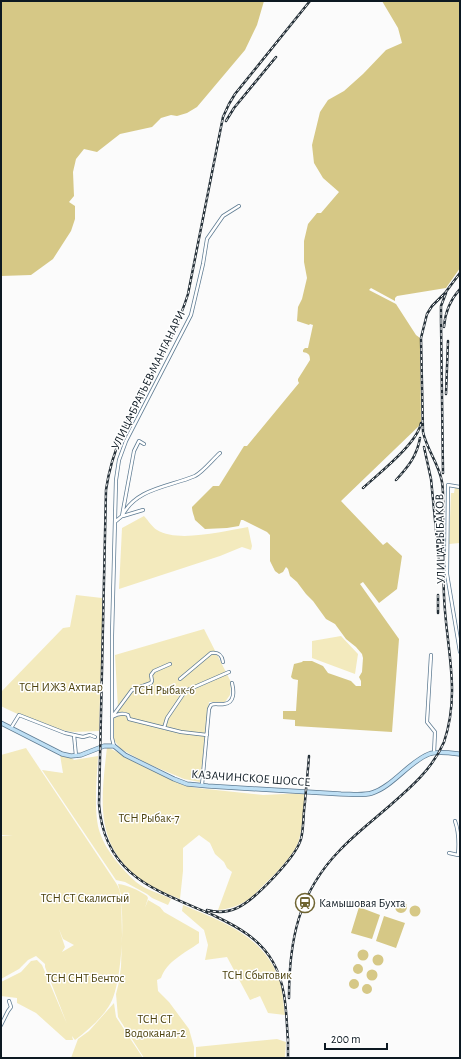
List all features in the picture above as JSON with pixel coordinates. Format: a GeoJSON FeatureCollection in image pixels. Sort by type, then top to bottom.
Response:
{"type":"FeatureCollection","features":[{"type":"Feature","properties":{"kind":"main road"},"geometry":{"type":"LineString","coordinates":[[1,723],[55,751],[66,755],[76,756],[88,753],[104,746],[114,746]]}},
{"type":"Feature","properties":{"kind":"main road","name":"КАЗАЧИНСКОЕ ШОССЕ"},"geometry":{"type":"LineString","coordinates":[[114,746],[125,755],[187,784],[341,794],[372,793],[384,787],[423,757],[434,753],[460,754]]}},
{"type":"Feature","properties":{"kind":"street","name":"УЛИЦА БРАТЬЕВ МАНГАНАРИ"},"geometry":{"type":"LineString","coordinates":[[114,746],[112,738],[112,636],[116,480],[119,460],[126,441],[191,315],[203,264],[207,239],[223,216],[239,206]]}},
{"type":"Feature","properties":{"kind":"street"},"geometry":{"type":"LineString","coordinates":[[122,516],[134,451],[139,441],[144,444]]}},
{"type":"Feature","properties":{"kind":"street"},"geometry":{"type":"LineString","coordinates":[[115,521],[122,516],[134,500],[143,494],[196,475],[220,453]]}},
{"type":"Feature","properties":{"kind":"street","name":"УЛИЦА РЫБАКОВ"},"geometry":{"type":"LineString","coordinates":[[460,487],[448,485],[447,574],[460,652]]}},
{"type":"Feature","properties":{"kind":"street"},"geometry":{"type":"LineString","coordinates":[[122,516],[143,510]]}},
{"type":"Feature","properties":{"kind":"street"},"geometry":{"type":"LineString","coordinates":[[180,678],[211,653],[220,654],[223,662]]}},
{"type":"Feature","properties":{"kind":"street"},"geometry":{"type":"LineString","coordinates":[[431,655],[427,722],[435,732],[434,753]]}},
{"type":"Feature","properties":{"kind":"street"},"geometry":{"type":"LineString","coordinates":[[112,717],[132,690],[151,683],[151,675],[154,671],[170,664]]}},
{"type":"Feature","properties":{"kind":"street"},"geometry":{"type":"LineString","coordinates":[[164,728],[166,718],[184,693],[228,672]]}},
{"type":"Feature","properties":{"kind":"street"},"geometry":{"type":"LineString","coordinates":[[202,786],[211,705],[226,704],[230,702],[234,695],[232,683]]}},
{"type":"Feature","properties":{"kind":"street"},"geometry":{"type":"LineString","coordinates":[[112,717],[124,713],[128,715],[129,719],[181,732],[207,735]]}},
{"type":"Feature","properties":{"kind":"street"},"geometry":{"type":"LineString","coordinates":[[11,728],[19,715],[60,731],[83,737],[90,736],[95,738]]}},
{"type":"Feature","properties":{"kind":"street"},"geometry":{"type":"LineString","coordinates":[[74,735],[76,756]]}},
{"type":"Feature","properties":{"kind":"street"},"geometry":{"type":"LineString","coordinates":[[449,854],[458,855],[458,828],[455,821]]}},
{"type":"Feature","properties":{"kind":"street"},"geometry":{"type":"LineString","coordinates":[[1,1025],[11,1007],[9,1001]]}},
{"type":"Feature","properties":{"kind":"green space"},"geometry":{"type":"Polygon","coordinates":[[[455,487],[460,488],[460,543],[449,544],[451,493],[454,493],[455,487]]]}},
{"type":"Feature","properties":{"kind":"green space"},"geometry":{"type":"Polygon","coordinates":[[[144,516],[157,530],[166,534],[177,536],[201,535],[248,527],[252,546],[251,550],[242,547],[220,556],[119,589],[122,528],[144,516]]]}},
{"type":"Feature","properties":{"kind":"green space","name":"ТСН ИЖЗ Ахтиар"},"geometry":{"type":"Polygon","coordinates":[[[76,595],[102,598],[99,731],[65,731],[47,726],[1,706],[1,692],[63,628],[70,627],[76,595]]]}},
{"type":"Feature","properties":{"kind":"green space","name":"ТСН Рыбак-6"},"geometry":{"type":"Polygon","coordinates":[[[204,629],[231,682],[230,695],[225,702],[209,702],[200,782],[184,779],[146,763],[121,749],[113,739],[113,721],[118,709],[115,655],[204,629]]]}},
{"type":"Feature","properties":{"kind":"green space"},"geometry":{"type":"Polygon","coordinates":[[[341,636],[358,654],[355,674],[312,658],[312,641],[341,636]]]}},
{"type":"Feature","properties":{"kind":"green space","name":"ТСН Рыбак-7"},"geometry":{"type":"Polygon","coordinates":[[[107,747],[183,785],[197,788],[263,795],[305,793],[301,829],[296,847],[286,862],[253,896],[241,904],[228,909],[218,910],[232,872],[215,854],[210,843],[199,835],[183,848],[183,871],[180,899],[158,890],[147,884],[130,870],[117,855],[109,839],[104,823],[103,805],[103,787],[107,747]]]}},
{"type":"Feature","properties":{"kind":"green space"},"geometry":{"type":"Polygon","coordinates":[[[26,748],[120,891],[122,935],[120,968],[117,984],[109,1006],[89,1028],[75,1040],[72,1036],[73,1040],[66,1040],[36,1013],[17,1003],[17,998],[1,996],[1,982],[21,972],[31,961],[37,960],[42,965],[67,1024],[45,964],[36,956],[28,960],[19,969],[1,979],[1,836],[13,836],[1,835],[1,755],[26,748]],[[59,929],[65,947],[62,952],[74,945],[63,939],[59,929]]]}},
{"type":"Feature","properties":{"kind":"green space"},"geometry":{"type":"Polygon","coordinates":[[[60,755],[71,757],[74,760],[98,756],[96,805],[98,825],[103,840],[120,866],[136,882],[143,887],[171,899],[168,905],[152,898],[125,882],[116,880],[42,770],[63,773],[60,755]]]}},
{"type":"Feature","properties":{"kind":"green space","name":"ТСН СТ Водоканал-2"},"geometry":{"type":"Polygon","coordinates":[[[118,884],[133,888],[147,896],[148,898],[145,908],[148,900],[160,907],[164,912],[199,932],[199,943],[172,962],[161,978],[157,980],[158,991],[169,1002],[189,1029],[194,1047],[194,1058],[144,1058],[118,1017],[116,994],[121,967],[122,935],[121,895],[118,884]]]}},
{"type":"Feature","properties":{"kind":"green space","name":"ТСН Сбытовик"},"geometry":{"type":"Polygon","coordinates":[[[183,905],[226,924],[240,932],[263,951],[272,964],[279,979],[285,1015],[268,1013],[260,996],[250,1000],[227,957],[205,960],[208,945],[204,930],[182,911],[183,905]]]}},
{"type":"Feature","properties":{"kind":"green space"},"geometry":{"type":"Polygon","coordinates":[[[114,1003],[116,1017],[143,1058],[71,1058],[78,1039],[89,1031],[114,1003]]]}},
{"type":"Feature","properties":{"kind":"green space"},"geometry":{"type":"Polygon","coordinates":[[[277,1039],[286,1042],[285,1058],[196,1058],[196,1047],[277,1039]]]}},
{"type":"Feature","properties":{"kind":"shaded area"},"geometry":{"type":"Polygon","coordinates":[[[1,1],[264,1],[257,25],[245,50],[197,107],[187,113],[161,118],[152,127],[120,134],[97,152],[84,149],[76,159],[73,172],[74,196],[69,202],[75,206],[75,219],[71,231],[53,259],[31,275],[1,276],[1,1]]]}},
{"type":"Feature","properties":{"kind":"shaded area"},"geometry":{"type":"Polygon","coordinates":[[[382,1],[460,1],[460,268],[446,288],[397,296],[395,301],[371,288],[369,290],[396,304],[416,335],[420,338],[421,424],[341,501],[383,545],[387,542],[402,556],[397,589],[379,603],[363,582],[360,584],[399,639],[392,732],[295,726],[295,720],[283,719],[283,711],[296,711],[298,680],[291,677],[294,664],[303,661],[312,661],[323,666],[328,673],[351,681],[356,686],[361,686],[359,677],[362,672],[362,654],[346,639],[335,624],[326,619],[313,601],[290,576],[286,567],[283,572],[279,574],[275,571],[270,561],[270,535],[267,532],[243,520],[241,520],[239,526],[205,529],[195,520],[192,507],[213,486],[219,486],[244,446],[247,446],[299,383],[298,379],[310,360],[309,355],[303,352],[303,350],[308,348],[313,325],[297,321],[298,307],[302,299],[307,278],[304,262],[304,241],[308,224],[317,213],[321,213],[339,192],[323,178],[314,163],[312,145],[320,112],[328,100],[344,91],[386,50],[402,43],[398,28],[382,1]]]}},
{"type":"Feature","properties":{"kind":"shaded area"},"geometry":{"type":"Polygon","coordinates":[[[401,901],[405,903],[407,907],[405,911],[401,913],[397,911],[395,907],[397,903],[401,901]]]}},
{"type":"Feature","properties":{"kind":"shaded area"},"geometry":{"type":"Polygon","coordinates":[[[415,905],[419,907],[421,911],[419,915],[415,917],[411,915],[409,911],[411,907],[415,905]]]}},
{"type":"Feature","properties":{"kind":"shaded area"},"geometry":{"type":"Polygon","coordinates":[[[359,907],[380,915],[372,939],[351,933],[359,907]]]}},
{"type":"Feature","properties":{"kind":"shaded area"},"geometry":{"type":"Polygon","coordinates":[[[384,916],[405,923],[396,948],[376,941],[384,916]]]}},
{"type":"Feature","properties":{"kind":"shaded area"},"geometry":{"type":"Polygon","coordinates":[[[361,950],[365,950],[367,951],[367,959],[361,960],[358,957],[358,953],[361,950]]]}},
{"type":"Feature","properties":{"kind":"shaded area"},"geometry":{"type":"Polygon","coordinates":[[[378,954],[382,956],[384,960],[382,964],[378,966],[374,964],[372,960],[374,956],[378,954]]]}},
{"type":"Feature","properties":{"kind":"shaded area"},"geometry":{"type":"Polygon","coordinates":[[[356,964],[360,964],[362,965],[362,973],[356,974],[353,971],[353,967],[356,964]]]}},
{"type":"Feature","properties":{"kind":"shaded area"},"geometry":{"type":"Polygon","coordinates":[[[370,970],[374,970],[376,971],[376,979],[370,980],[367,977],[367,973],[370,970]]]}},
{"type":"Feature","properties":{"kind":"shaded area"},"geometry":{"type":"Polygon","coordinates":[[[352,979],[356,979],[358,980],[358,988],[352,989],[349,986],[349,982],[352,979]]]}},
{"type":"Feature","properties":{"kind":"shaded area"},"geometry":{"type":"Polygon","coordinates":[[[365,984],[369,984],[371,985],[371,993],[365,994],[362,991],[362,987],[365,984]]]}},
{"type":"Feature","properties":{"kind":"railway"},"geometry":{"type":"LineString","coordinates":[[288,1042],[286,1011],[281,981],[278,972],[268,954],[248,934],[215,916],[155,889],[138,878],[123,865],[111,849],[103,829],[99,804],[106,490],[112,464],[120,439],[131,414],[168,343],[188,294],[223,117],[235,94],[310,1]]}},
{"type":"Feature","properties":{"kind":"railway"},"geometry":{"type":"LineString","coordinates":[[226,121],[234,108],[276,57]]}},
{"type":"Feature","properties":{"kind":"railway"},"geometry":{"type":"LineString","coordinates":[[289,998],[289,977],[294,937],[305,901],[314,883],[345,844],[404,794],[426,770],[439,752],[444,742],[449,723],[452,687],[444,596],[443,492],[440,475],[423,432],[421,338],[427,314],[460,273]]}},
{"type":"Feature","properties":{"kind":"railway"},"geometry":{"type":"LineString","coordinates":[[444,327],[449,307],[453,298],[460,289]]}},
{"type":"Feature","properties":{"kind":"railway"},"geometry":{"type":"LineString","coordinates":[[441,321],[441,306],[446,293]]}},
{"type":"Feature","properties":{"kind":"railway"},"geometry":{"type":"LineString","coordinates":[[441,321],[443,473]]}},
{"type":"Feature","properties":{"kind":"railway"},"geometry":{"type":"LineString","coordinates":[[446,394],[448,341]]}},
{"type":"Feature","properties":{"kind":"railway"},"geometry":{"type":"LineString","coordinates":[[363,488],[405,449],[418,431],[421,423]]}},
{"type":"Feature","properties":{"kind":"railway"},"geometry":{"type":"LineString","coordinates":[[396,480],[411,461],[417,450],[420,438]]}},
{"type":"Feature","properties":{"kind":"railway"},"geometry":{"type":"LineString","coordinates":[[424,447],[431,479],[439,561]]}},
{"type":"Feature","properties":{"kind":"railway"},"geometry":{"type":"LineString","coordinates":[[438,595],[438,613]]}},
{"type":"Feature","properties":{"kind":"railway"},"geometry":{"type":"LineString","coordinates":[[207,910],[215,912],[226,911],[237,908],[245,903],[274,877],[298,847],[302,834],[309,756]]}},
{"type":"Feature","properties":{"kind":"railway"},"geometry":{"type":"LineString","coordinates":[[288,1038],[288,1058]]}},
{"type":"Feature","properties":{"kind":"place","name":"Камышовая Бухта"},"geometry":{"type":"Point","coordinates":[305,903]}},
{"type":"Feature","properties":{"kind":"park label","name":"ТСН СТ Скалистый"},"geometry":{"type":"Point","coordinates":[85,898]}},
{"type":"Feature","properties":{"kind":"park label","name":"ТСН СНТ Бентос"},"geometry":{"type":"Point","coordinates":[85,978]}}]}
